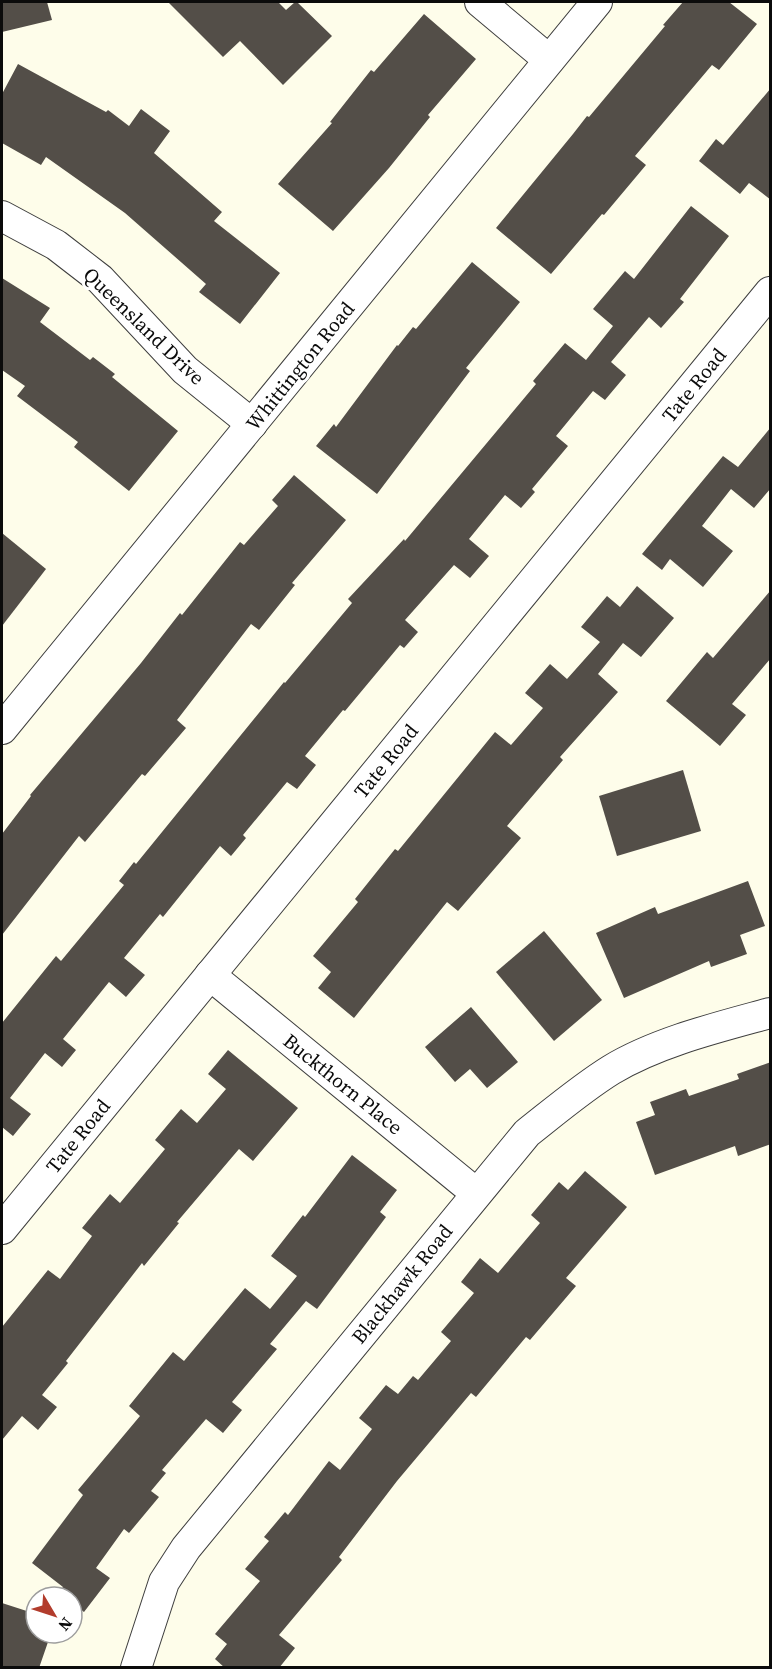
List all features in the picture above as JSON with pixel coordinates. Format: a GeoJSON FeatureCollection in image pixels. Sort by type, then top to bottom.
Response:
{"type":"FeatureCollection","features":[{"type":"Feature","properties":{"kind":"street"},"geometry":{"type":"LineString","coordinates":[[480,2],[549,60]]}},
{"type":"Feature","properties":{"kind":"street","name":"Whittington Road"},"geometry":{"type":"LineString","coordinates":[[3,723],[252,424],[597,2]]}},
{"type":"Feature","properties":{"kind":"street","name":"Queensland Drive"},"geometry":{"type":"LineString","coordinates":[[2,216],[56,245],[100,279],[185,370],[252,424]]}},
{"type":"Feature","properties":{"kind":"street","name":"Tate Road"},"geometry":{"type":"LineString","coordinates":[[2,1229],[771,292]]}},
{"type":"Feature","properties":{"kind":"street","name":"Buckthorn Place"},"geometry":{"type":"LineString","coordinates":[[210,975],[476,1193]]}},
{"type":"Feature","properties":{"kind":"street","name":"Blackhawk Road"},"geometry":{"type":"LineString","coordinates":[[136,1668],[165,1582],[186,1548],[527,1133],[571,1098],[613,1069],[657,1048],[771,1013]]}},
{"type":"Feature","properties":{"kind":"building"},"geometry":{"type":"Polygon","coordinates":[[[2,2],[47,2],[52,20],[2,32],[2,2]]]}},
{"type":"Feature","properties":{"kind":"building"},"geometry":{"type":"Polygon","coordinates":[[[168,2],[278,2],[286,10],[297,2],[332,36],[283,85],[240,41],[223,57],[168,2]]]}},
{"type":"Feature","properties":{"kind":"building"},"geometry":{"type":"Polygon","coordinates":[[[683,2],[729,2],[757,24],[719,70],[712,65],[635,156],[646,165],[551,274],[496,228],[683,2]]]}},
{"type":"Feature","properties":{"kind":"building"},"geometry":{"type":"Polygon","coordinates":[[[424,14],[476,59],[428,115],[430,117],[389,168],[333,231],[278,184],[332,123],[330,122],[371,70],[374,72],[424,14]]]}},
{"type":"Feature","properties":{"kind":"building"},"geometry":{"type":"Polygon","coordinates":[[[18,64],[106,112],[108,110],[129,126],[141,109],[170,131],[154,153],[222,212],[214,221],[280,273],[240,324],[199,292],[206,284],[125,213],[46,157],[41,165],[2,143],[2,94],[18,64]]]}},
{"type":"Feature","properties":{"kind":"building"},"geometry":{"type":"Polygon","coordinates":[[[771,88],[771,200],[749,183],[740,194],[699,161],[716,139],[723,145],[771,88]]]}},
{"type":"Feature","properties":{"kind":"building"},"geometry":{"type":"Polygon","coordinates":[[[691,206],[729,236],[680,299],[684,302],[661,328],[649,317],[611,362],[626,375],[605,400],[593,391],[556,436],[568,446],[532,489],[535,492],[521,508],[505,495],[469,539],[489,556],[470,578],[454,565],[405,620],[418,632],[404,648],[400,645],[305,756],[316,765],[297,789],[287,782],[243,835],[246,838],[231,856],[220,846],[163,917],[160,914],[124,958],[145,975],[126,997],[109,982],[63,1039],[76,1050],[62,1067],[45,1053],[10,1098],[31,1114],[13,1136],[2,1127],[2,1023],[56,956],[61,961],[124,885],[119,881],[134,862],[136,864],[284,682],[352,603],[348,599],[404,539],[405,541],[536,384],[533,381],[565,343],[586,360],[613,326],[593,309],[625,271],[634,279],[691,206]]]}},
{"type":"Feature","properties":{"kind":"building"},"geometry":{"type":"Polygon","coordinates":[[[472,262],[520,302],[466,368],[470,371],[377,494],[316,446],[334,424],[336,427],[397,345],[413,327],[416,329],[472,262]]]}},
{"type":"Feature","properties":{"kind":"building"},"geometry":{"type":"Polygon","coordinates":[[[2,278],[50,308],[40,322],[90,360],[93,357],[115,374],[112,377],[178,431],[129,491],[74,447],[78,442],[17,396],[25,386],[2,370],[2,278]]]}},
{"type":"Feature","properties":{"kind":"building"},"geometry":{"type":"Polygon","coordinates":[[[771,427],[771,488],[754,508],[731,489],[702,526],[733,551],[703,587],[670,559],[662,570],[642,554],[723,456],[738,467],[771,427]]]}},
{"type":"Feature","properties":{"kind":"building"},"geometry":{"type":"Polygon","coordinates":[[[294,475],[346,520],[292,583],[295,585],[259,630],[251,624],[177,720],[186,728],[145,776],[142,774],[85,842],[79,836],[2,935],[2,834],[30,795],[180,613],[182,615],[240,542],[244,545],[278,506],[272,500],[294,475]]]}},
{"type":"Feature","properties":{"kind":"building"},"geometry":{"type":"Polygon","coordinates":[[[2,533],[46,569],[2,626],[2,533]]]}},
{"type":"Feature","properties":{"kind":"building"},"geometry":{"type":"Polygon","coordinates":[[[637,586],[674,618],[641,657],[623,643],[598,674],[618,692],[560,757],[563,760],[507,826],[521,838],[458,911],[447,902],[354,1018],[318,988],[331,972],[313,956],[358,902],[355,899],[395,849],[398,851],[495,732],[511,745],[543,708],[525,693],[550,664],[567,679],[600,642],[581,627],[607,596],[620,607],[637,586]]]}},
{"type":"Feature","properties":{"kind":"building"},"geometry":{"type":"Polygon","coordinates":[[[771,590],[771,658],[732,704],[746,715],[720,746],[666,701],[707,652],[713,658],[771,590]]]}},
{"type":"Feature","properties":{"kind":"building"},"geometry":{"type":"Polygon","coordinates":[[[683,770],[701,831],[617,856],[599,796],[683,770]]]}},
{"type":"Feature","properties":{"kind":"building"},"geometry":{"type":"Polygon","coordinates":[[[748,881],[765,926],[740,935],[747,954],[711,967],[709,961],[624,998],[596,933],[655,907],[658,914],[748,881]]]}},
{"type":"Feature","properties":{"kind":"building"},"geometry":{"type":"Polygon","coordinates":[[[544,931],[602,1000],[554,1041],[496,972],[544,931]]]}},
{"type":"Feature","properties":{"kind":"building"},"geometry":{"type":"Polygon","coordinates":[[[471,1007],[518,1062],[487,1088],[470,1069],[455,1082],[425,1047],[471,1007]]]}},
{"type":"Feature","properties":{"kind":"building"},"geometry":{"type":"Polygon","coordinates":[[[228,1050],[298,1108],[253,1161],[239,1149],[177,1222],[179,1223],[144,1266],[142,1263],[42,1395],[57,1407],[38,1430],[22,1416],[2,1440],[2,1327],[48,1270],[60,1279],[92,1236],[82,1228],[110,1194],[120,1203],[165,1149],[155,1140],[181,1109],[197,1123],[226,1089],[208,1074],[228,1050]]]}},
{"type":"Feature","properties":{"kind":"building"},"geometry":{"type":"Polygon","coordinates":[[[771,1062],[771,1144],[738,1156],[735,1146],[655,1175],[636,1122],[655,1115],[650,1102],[686,1089],[689,1096],[739,1079],[737,1074],[771,1062]]]}},
{"type":"Feature","properties":{"kind":"building"},"geometry":{"type":"Polygon","coordinates":[[[352,1155],[397,1190],[380,1212],[386,1217],[317,1309],[306,1301],[270,1344],[277,1349],[232,1402],[242,1410],[223,1433],[206,1419],[162,1470],[166,1473],[151,1491],[159,1497],[129,1533],[124,1529],[96,1568],[110,1578],[84,1612],[84,1585],[60,1585],[32,1563],[83,1495],[78,1490],[140,1416],[129,1406],[173,1352],[184,1361],[245,1288],[270,1309],[297,1276],[271,1256],[303,1215],[305,1217],[352,1155]]]}},
{"type":"Feature","properties":{"kind":"building"},"geometry":{"type":"Polygon","coordinates":[[[585,1171],[627,1207],[566,1278],[576,1286],[530,1340],[526,1337],[476,1397],[471,1393],[397,1481],[339,1557],[342,1560],[279,1635],[295,1648],[279,1668],[225,1668],[215,1659],[227,1644],[215,1634],[260,1581],[245,1569],[269,1541],[264,1537],[285,1512],[288,1515],[329,1461],[340,1470],[372,1429],[359,1418],[386,1385],[398,1394],[413,1376],[418,1380],[451,1341],[441,1332],[474,1293],[461,1282],[480,1258],[498,1273],[540,1223],[531,1215],[559,1182],[568,1190],[585,1171]]]}},
{"type":"Feature","properties":{"kind":"building"},"geometry":{"type":"Polygon","coordinates":[[[2,1603],[24,1610],[24,1645],[47,1645],[39,1668],[2,1668],[2,1603]]]}}]}
